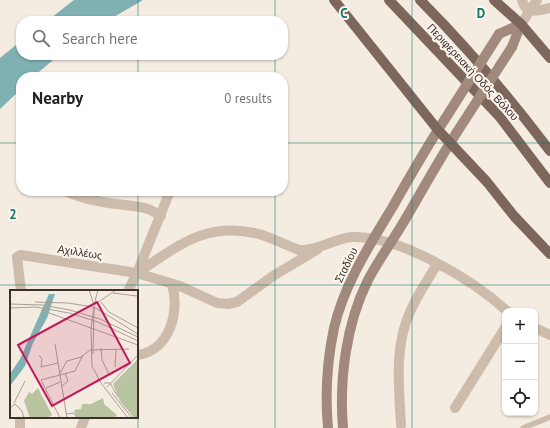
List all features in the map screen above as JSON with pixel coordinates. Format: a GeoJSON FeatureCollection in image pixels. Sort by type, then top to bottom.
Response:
{"type":"FeatureCollection","features":[{"type":"Feature","properties":{"kind":"main road"},"geometry":{"type":"LineString","coordinates":[[334,0],[438,130],[550,254]]}},
{"type":"Feature","properties":{"kind":"main road","name":"Περιφερειακή Οδός Βόλου"},"geometry":{"type":"LineString","coordinates":[[389,0],[499,116],[550,183]]}},
{"type":"Feature","properties":{"kind":"main road","name":"Περιφερειακή Οδός Βόλου"},"geometry":{"type":"LineString","coordinates":[[420,0],[505,93],[550,151]]}},
{"type":"Feature","properties":{"kind":"main road"},"geometry":{"type":"LineString","coordinates":[[494,0],[521,24],[550,58]]}},
{"type":"Feature","properties":{"kind":"main road"},"geometry":{"type":"LineString","coordinates":[[343,428],[342,399],[344,370],[353,322],[368,280],[450,143],[512,47],[521,24]]}},
{"type":"Feature","properties":{"kind":"main road","name":"Σταδίου"},"geometry":{"type":"LineString","coordinates":[[328,428],[328,361],[334,327],[346,294],[373,239],[438,130],[499,34],[521,24]]}},
{"type":"Feature","properties":{"kind":"street"},"geometry":{"type":"LineString","coordinates":[[522,0],[529,10],[536,12],[550,8]]}},
{"type":"Feature","properties":{"kind":"street"},"geometry":{"type":"LineString","coordinates":[[521,24],[537,0]]}},
{"type":"Feature","properties":{"kind":"street"},"geometry":{"type":"LineString","coordinates":[[78,196],[115,204],[143,207],[152,210],[161,216]]}},
{"type":"Feature","properties":{"kind":"street"},"geometry":{"type":"LineString","coordinates":[[129,290],[137,274],[168,196]]}},
{"type":"Feature","properties":{"kind":"street"},"geometry":{"type":"LineString","coordinates":[[137,274],[170,249],[197,236],[216,231],[234,231],[260,235],[299,250],[321,247],[346,238],[373,239],[391,243],[437,264],[478,288],[503,308]]}},
{"type":"Feature","properties":{"kind":"street","name":"Αχιλλέως"},"geometry":{"type":"LineString","coordinates":[[21,290],[17,260],[18,256],[21,255],[137,274],[172,284],[217,303],[231,304],[245,297],[273,276],[312,254],[321,247]]}},
{"type":"Feature","properties":{"kind":"street"},"geometry":{"type":"LineString","coordinates":[[401,425],[398,379],[404,328],[413,306],[437,264]]}},
{"type":"Feature","properties":{"kind":"street"},"geometry":{"type":"LineString","coordinates":[[138,355],[158,347],[166,336],[176,302],[172,284]]}},
{"type":"Feature","properties":{"kind":"street"},"geometry":{"type":"LineString","coordinates":[[538,329],[550,335]]}},
{"type":"Feature","properties":{"kind":"street"},"geometry":{"type":"LineString","coordinates":[[455,408],[502,333]]}},
{"type":"Feature","properties":{"kind":"street"},"geometry":{"type":"LineString","coordinates":[[81,428],[85,418]]}},
{"type":"Feature","properties":{"kind":"lane"},"geometry":{"type":"LineString","coordinates":[[523,428],[550,418]]}},
{"type":"Feature","properties":{"kind":"water"},"geometry":{"type":"Polygon","coordinates":[[[74,0],[143,0],[116,16],[53,16],[74,0]]]}},
{"type":"Feature","properties":{"kind":"water"},"geometry":{"type":"Polygon","coordinates":[[[16,45],[16,60],[53,60],[39,72],[16,72],[16,94],[0,109],[0,58],[16,45]]]}}]}
